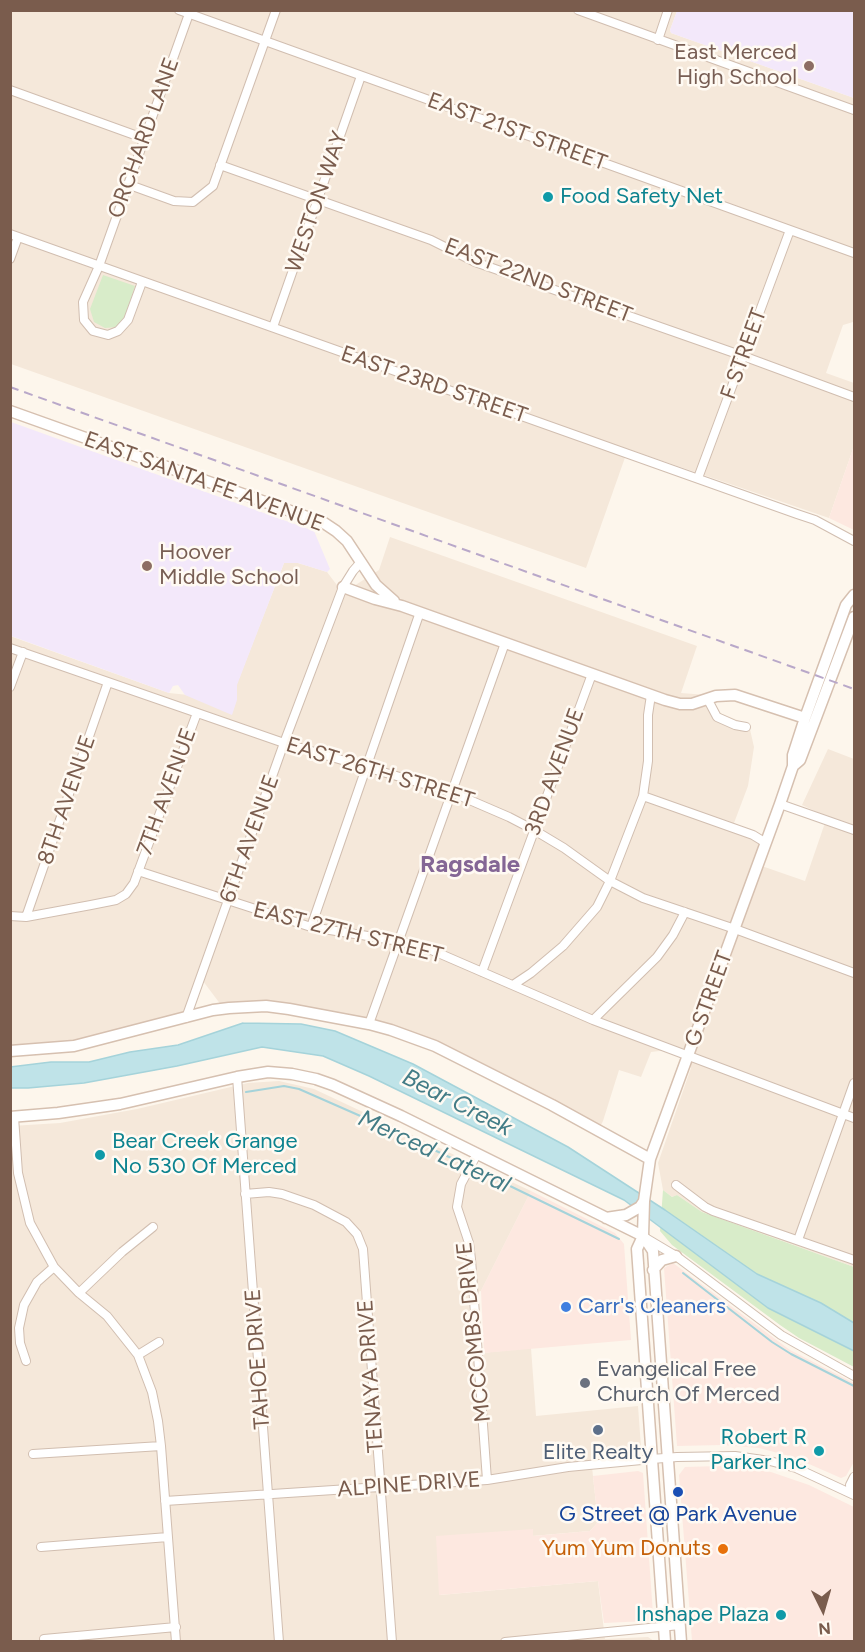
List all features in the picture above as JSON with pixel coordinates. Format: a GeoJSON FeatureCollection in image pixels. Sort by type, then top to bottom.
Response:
{"type":"FeatureCollection","features":[{"type":"Feature","properties":{"kind":"street","name":"EAST 21ST STREET"},"geometry":{"type":"LineString","coordinates":[[179,10],[855,253]]}},
{"type":"Feature","properties":{"kind":"street"},"geometry":{"type":"LineString","coordinates":[[128,184],[174,201],[193,202],[213,186],[276,10]]}},
{"type":"Feature","properties":{"kind":"street"},"geometry":{"type":"LineString","coordinates":[[578,10],[855,110]]}},
{"type":"Feature","properties":{"kind":"street"},"geometry":{"type":"LineString","coordinates":[[658,39],[668,10]]}},
{"type":"Feature","properties":{"kind":"street","name":"ORCHARD LANE"},"geometry":{"type":"LineString","coordinates":[[142,282],[128,320],[118,331],[108,334],[93,331],[84,320],[83,302],[99,266],[189,12]]}},
{"type":"Feature","properties":{"kind":"street","name":"WESTON WAY"},"geometry":{"type":"LineString","coordinates":[[273,327],[361,76]]}},
{"type":"Feature","properties":{"kind":"street"},"geometry":{"type":"LineString","coordinates":[[10,90],[143,138]]}},
{"type":"Feature","properties":{"kind":"street","name":"EAST 22ND STREET"},"geometry":{"type":"LineString","coordinates":[[220,165],[431,240],[476,262],[855,397]]}},
{"type":"Feature","properties":{"kind":"street","name":"F STREET"},"geometry":{"type":"LineString","coordinates":[[698,478],[790,230]]}},
{"type":"Feature","properties":{"kind":"street"},"geometry":{"type":"LineString","coordinates":[[10,259],[14,236]]}},
{"type":"Feature","properties":{"kind":"street","name":"EAST 23RD STREET"},"geometry":{"type":"LineString","coordinates":[[14,236],[815,520],[855,541]]}},
{"type":"Feature","properties":{"kind":"street","name":"EAST SANTA FE AVENUE"},"geometry":{"type":"LineString","coordinates":[[10,411],[324,523],[347,541],[382,592],[402,606]]}},
{"type":"Feature","properties":{"kind":"street","name":"6TH AVENUE"},"geometry":{"type":"LineString","coordinates":[[186,1018],[284,742],[343,587],[352,571],[360,563]]}},
{"type":"Feature","properties":{"kind":"street","name":"EAST SANTA FE AVENUE"},"geometry":{"type":"LineString","coordinates":[[343,587],[680,704],[696,703],[724,695],[739,695],[805,718]]}},
{"type":"Feature","properties":{"kind":"street","name":"G STREET"},"geometry":{"type":"LineString","coordinates":[[665,1641],[637,1249],[643,1230],[644,1201],[650,1159],[780,804],[793,766],[792,754],[846,605],[855,594]]}},
{"type":"Feature","properties":{"kind":"street"},"geometry":{"type":"LineString","coordinates":[[311,927],[420,612]]}},
{"type":"Feature","properties":{"kind":"street","name":"G STREET"},"geometry":{"type":"LineString","coordinates":[[793,766],[800,760],[855,617]]}},
{"type":"Feature","properties":{"kind":"street"},"geometry":{"type":"LineString","coordinates":[[369,1024],[505,643]]}},
{"type":"Feature","properties":{"kind":"street","name":"EAST 26TH STREET"},"geometry":{"type":"LineString","coordinates":[[10,648],[284,742],[452,792],[534,830],[610,881],[643,898],[855,973]]}},
{"type":"Feature","properties":{"kind":"street"},"geometry":{"type":"LineString","coordinates":[[10,687],[23,652]]}},
{"type":"Feature","properties":{"kind":"street","name":"3RD AVENUE"},"geometry":{"type":"LineString","coordinates":[[482,972],[592,674]]}},
{"type":"Feature","properties":{"kind":"street","name":"8TH AVENUE"},"geometry":{"type":"LineString","coordinates":[[26,917],[108,682]]}},
{"type":"Feature","properties":{"kind":"street"},"geometry":{"type":"LineString","coordinates":[[513,985],[563,946],[597,907],[610,881],[643,796],[648,761],[648,715],[651,695]]}},
{"type":"Feature","properties":{"kind":"street"},"geometry":{"type":"LineString","coordinates":[[708,700],[717,717],[746,727]]}},
{"type":"Feature","properties":{"kind":"street","name":"7TH AVENUE"},"geometry":{"type":"LineString","coordinates":[[10,916],[26,917],[116,900],[126,894],[134,883],[197,713]]}},
{"type":"Feature","properties":{"kind":"street"},"geometry":{"type":"LineString","coordinates":[[643,796],[753,835],[766,843]]}},
{"type":"Feature","properties":{"kind":"street"},"geometry":{"type":"LineString","coordinates":[[780,804],[855,830]]}},
{"type":"Feature","properties":{"kind":"street","name":"EAST 27TH STREET"},"geometry":{"type":"LineString","coordinates":[[138,871],[311,927],[399,941],[429,949],[593,1020],[855,1118]]}},
{"type":"Feature","properties":{"kind":"street"},"geometry":{"type":"LineString","coordinates":[[593,1020],[657,957],[673,935],[685,912]]}},
{"type":"Feature","properties":{"kind":"street"},"geometry":{"type":"LineString","coordinates":[[10,1051],[74,1046],[213,1010],[229,1008],[267,1006],[336,1017],[391,1030],[435,1046],[650,1159]]}},
{"type":"Feature","properties":{"kind":"street"},"geometry":{"type":"LineString","coordinates":[[176,1641],[161,1446],[152,1392],[138,1355],[107,1316],[79,1293],[54,1267],[30,1223],[18,1173],[12,1117],[120,1104],[268,1072],[316,1079],[401,1116],[475,1157],[606,1218],[643,1230],[781,1335],[855,1376]]}},
{"type":"Feature","properties":{"kind":"street","name":"TAHOE DRIVE"},"geometry":{"type":"LineString","coordinates":[[237,1077],[279,1641]]}},
{"type":"Feature","properties":{"kind":"street"},"geometry":{"type":"LineString","coordinates":[[798,1240],[855,1083]]}},
{"type":"Feature","properties":{"kind":"street","name":"MCCOMBS DRIVE"},"geometry":{"type":"LineString","coordinates":[[475,1157],[461,1184],[457,1207],[469,1243],[471,1259],[487,1480]]}},
{"type":"Feature","properties":{"kind":"street"},"geometry":{"type":"LineString","coordinates":[[676,1185],[705,1207],[855,1260]]}},
{"type":"Feature","properties":{"kind":"street","name":"TENAYA DRIVE"},"geometry":{"type":"LineString","coordinates":[[245,1194],[269,1192],[302,1200],[326,1210],[346,1222],[357,1234],[363,1249],[392,1641]]}},
{"type":"Feature","properties":{"kind":"street"},"geometry":{"type":"LineString","coordinates":[[606,1218],[627,1215],[640,1207],[644,1201]]}},
{"type":"Feature","properties":{"kind":"street"},"geometry":{"type":"LineString","coordinates":[[79,1293],[122,1252],[153,1227]]}},
{"type":"Feature","properties":{"kind":"street","name":"G STREET"},"geometry":{"type":"LineString","coordinates":[[643,1230],[653,1251],[681,1641]]}},
{"type":"Feature","properties":{"kind":"street"},"geometry":{"type":"LineString","coordinates":[[653,1270],[662,1260],[676,1256]]}},
{"type":"Feature","properties":{"kind":"street"},"geometry":{"type":"LineString","coordinates":[[26,1361],[20,1343],[24,1305],[37,1282],[54,1267]]}},
{"type":"Feature","properties":{"kind":"street"},"geometry":{"type":"LineString","coordinates":[[138,1355],[159,1342]]}},
{"type":"Feature","properties":{"kind":"street"},"geometry":{"type":"LineString","coordinates":[[33,1455],[161,1446]]}},
{"type":"Feature","properties":{"kind":"street","name":"ALPINE DRIVE"},"geometry":{"type":"LineString","coordinates":[[165,1501],[487,1480],[567,1467],[667,1458],[735,1456],[770,1461],[796,1468],[853,1494]]}},
{"type":"Feature","properties":{"kind":"street"},"geometry":{"type":"LineString","coordinates":[[853,1494],[850,1485],[855,1478]]}},
{"type":"Feature","properties":{"kind":"street"},"geometry":{"type":"LineString","coordinates":[[41,1546],[168,1537]]}},
{"type":"Feature","properties":{"kind":"street"},"geometry":{"type":"LineString","coordinates":[[505,1641],[680,1625]]}},
{"type":"Feature","properties":{"kind":"street"},"geometry":{"type":"LineString","coordinates":[[44,1639],[176,1627]]}},
{"type":"Feature","properties":{"kind":"shaded area"},"geometry":{"type":"Polygon","coordinates":[[[10,11],[677,11],[671,33],[854,98],[854,318],[853,322],[843,325],[826,373],[854,383],[854,446],[829,518],[628,449],[586,568],[11,364],[10,11]]]}},
{"type":"Feature","properties":{"kind":"shaded area","name":"East Merced High School"},"geometry":{"type":"Polygon","coordinates":[[[677,11],[854,11],[854,98],[671,33],[677,11]]]}},
{"type":"Feature","properties":{"kind":"shaded area","name":"Hoover Middle School"},"geometry":{"type":"Polygon","coordinates":[[[11,422],[314,531],[330,569],[327,572],[298,563],[284,563],[237,685],[237,700],[232,715],[185,695],[178,685],[173,686],[169,693],[11,636],[11,422]]]}},
{"type":"Feature","properties":{"kind":"shaded area"},"geometry":{"type":"Polygon","coordinates":[[[854,446],[854,530],[829,518],[854,446]]]}},
{"type":"Feature","properties":{"kind":"shaded area"},"geometry":{"type":"Polygon","coordinates":[[[390,537],[697,646],[681,693],[707,695],[718,712],[749,725],[754,747],[748,786],[734,823],[762,836],[753,863],[805,881],[827,817],[802,805],[828,749],[854,759],[854,1267],[702,1212],[677,1195],[672,1197],[663,1190],[658,1163],[691,1068],[684,1048],[651,1052],[641,1077],[619,1070],[599,1129],[418,1042],[307,1009],[221,1005],[203,981],[191,1013],[74,1041],[11,1046],[10,636],[169,693],[237,700],[236,686],[284,563],[298,563],[327,572],[343,593],[379,570],[390,537]]]}},
{"type":"Feature","properties":{"kind":"shaded area"},"geometry":{"type":"Polygon","coordinates":[[[279,1081],[314,1089],[531,1191],[481,1291],[468,1294],[472,1354],[531,1348],[536,1416],[638,1406],[641,1447],[636,1453],[591,1458],[598,1522],[590,1531],[532,1536],[533,1529],[440,1595],[598,1581],[605,1639],[648,1637],[654,1641],[11,1642],[11,1126],[60,1123],[137,1109],[248,1083],[279,1081]]]}},
{"type":"Feature","properties":{"kind":"shaded area"},"geometry":{"type":"Polygon","coordinates":[[[531,1191],[615,1233],[624,1244],[631,1340],[484,1353],[481,1291],[531,1191]]]}},
{"type":"Feature","properties":{"kind":"shaded area"},"geometry":{"type":"Polygon","coordinates":[[[673,1263],[790,1350],[854,1383],[854,1462],[846,1476],[841,1478],[793,1457],[759,1448],[722,1445],[677,1446],[664,1268],[673,1263]]]}},
{"type":"Feature","properties":{"kind":"shaded area"},"geometry":{"type":"Polygon","coordinates":[[[721,1466],[771,1472],[809,1485],[854,1507],[854,1641],[692,1641],[679,1475],[685,1467],[721,1466]]]}},
{"type":"Feature","properties":{"kind":"shaded area"},"geometry":{"type":"Polygon","coordinates":[[[638,1471],[643,1473],[653,1614],[647,1621],[604,1623],[598,1581],[439,1595],[436,1536],[533,1529],[533,1536],[590,1531],[598,1522],[593,1476],[638,1471]]]}},
{"type":"Feature","properties":{"kind":"green space"},"geometry":{"type":"Polygon","coordinates":[[[103,275],[135,286],[124,320],[117,327],[105,328],[94,322],[90,309],[103,275]]]}},
{"type":"Feature","properties":{"kind":"green space"},"geometry":{"type":"Polygon","coordinates":[[[663,1190],[672,1197],[677,1195],[702,1212],[854,1267],[854,1367],[799,1338],[672,1245],[660,1231],[663,1190]]]}},
{"type":"Feature","properties":{"kind":"water","name":"Bear Creek"},"geometry":{"type":"Polygon","coordinates":[[[243,1023],[301,1024],[335,1031],[413,1064],[568,1147],[665,1210],[757,1274],[821,1303],[854,1323],[854,1351],[768,1308],[624,1200],[369,1076],[323,1056],[262,1047],[84,1083],[11,1088],[10,1067],[51,1062],[89,1062],[130,1052],[178,1045],[243,1023]]]}},
{"type":"Feature","properties":{"kind":"waterway","name":"Merced Lateral"},"geometry":{"type":"LineString","coordinates":[[246,1092],[284,1086],[299,1089],[468,1166]]}},
{"type":"Feature","properties":{"kind":"waterway","name":"Merced Lateral"},"geometry":{"type":"LineString","coordinates":[[473,1168],[619,1239]]}},
{"type":"Feature","properties":{"kind":"waterway","name":"Merced Lateral"},"geometry":{"type":"LineString","coordinates":[[683,1273],[772,1342],[854,1386]]}},
{"type":"Feature","properties":{"kind":"railway"},"geometry":{"type":"LineString","coordinates":[[10,387],[854,689]]}},
{"type":"Feature","properties":{"kind":"place","name":"East Merced High School"},"geometry":{"type":"Point","coordinates":[809,66]}},
{"type":"Feature","properties":{"kind":"place","name":"Food Safety Net"},"geometry":{"type":"Point","coordinates":[548,197]}},
{"type":"Feature","properties":{"kind":"place","name":"Hoover Middle School"},"geometry":{"type":"Point","coordinates":[147,566]}},
{"type":"Feature","properties":{"kind":"place","name":"Bear Creek Grange No 530 Of Merced"},"geometry":{"type":"Point","coordinates":[100,1155]}},
{"type":"Feature","properties":{"kind":"place","name":"Carr's Cleaners"},"geometry":{"type":"Point","coordinates":[566,1307]}},
{"type":"Feature","properties":{"kind":"place","name":"Evangelical Free Church Of Merced"},"geometry":{"type":"Point","coordinates":[585,1383]}},
{"type":"Feature","properties":{"kind":"place","name":"Elite Realty"},"geometry":{"type":"Point","coordinates":[598,1430]}},
{"type":"Feature","properties":{"kind":"place","name":"Robert R Parker Inc"},"geometry":{"type":"Point","coordinates":[819,1451]}},
{"type":"Feature","properties":{"kind":"place","name":"G Street @ Park Avenue"},"geometry":{"type":"Point","coordinates":[678,1492]}},
{"type":"Feature","properties":{"kind":"place","name":"Yum Yum Donuts"},"geometry":{"type":"Point","coordinates":[723,1549]}},
{"type":"Feature","properties":{"kind":"place","name":"Inshape Plaza"},"geometry":{"type":"Point","coordinates":[781,1615]}},
{"type":"Feature","properties":{"kind":"district","name":"Ragsdale"},"geometry":{"type":"Point","coordinates":[470,865]}}]}
